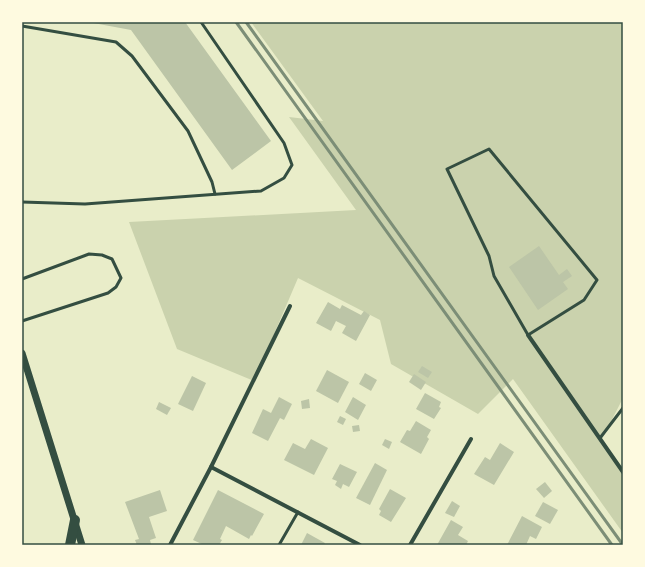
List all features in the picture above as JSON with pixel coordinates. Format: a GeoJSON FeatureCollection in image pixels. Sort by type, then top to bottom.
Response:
{"type":"FeatureCollection","features":[{"type":"Feature","properties":{"kind":"main road"},"geometry":{"type":"LineString","coordinates":[[70,545],[75,520]]}},
{"type":"Feature","properties":{"kind":"street"},"geometry":{"type":"LineString","coordinates":[[170,545],[211,467],[290,306]]}},
{"type":"Feature","properties":{"kind":"street"},"geometry":{"type":"LineString","coordinates":[[528,335],[623,472]]}},
{"type":"Feature","properties":{"kind":"street"},"geometry":{"type":"LineString","coordinates":[[22,353],[82,545]]}},
{"type":"Feature","properties":{"kind":"street"},"geometry":{"type":"LineString","coordinates":[[410,545],[470,439]]}},
{"type":"Feature","properties":{"kind":"street"},"geometry":{"type":"LineString","coordinates":[[211,467],[360,545]]}},
{"type":"Feature","properties":{"kind":"lane"},"geometry":{"type":"LineString","coordinates":[[22,202],[85,204],[260,191],[284,178],[292,165],[284,143],[201,22]]}},
{"type":"Feature","properties":{"kind":"lane"},"geometry":{"type":"LineString","coordinates":[[22,26],[116,42],[132,56],[188,131],[212,182],[215,194]]}},
{"type":"Feature","properties":{"kind":"lane"},"geometry":{"type":"LineString","coordinates":[[489,149],[597,280],[584,300],[528,335],[494,276],[489,256],[447,169],[489,149]]}},
{"type":"Feature","properties":{"kind":"lane"},"geometry":{"type":"LineString","coordinates":[[22,279],[88,254],[102,255],[112,259],[121,278],[116,287],[108,293],[22,321]]}},
{"type":"Feature","properties":{"kind":"lane"},"geometry":{"type":"LineString","coordinates":[[600,438],[623,408]]}},
{"type":"Feature","properties":{"kind":"lane"},"geometry":{"type":"LineString","coordinates":[[279,545],[298,512]]}},
{"type":"Feature","properties":{"kind":"green space"},"geometry":{"type":"Polygon","coordinates":[[[251,22],[623,22],[623,398],[601,441],[623,473],[623,533],[513,379],[478,414],[391,364],[380,320],[298,278],[254,381],[177,349],[129,222],[356,210],[289,117],[323,121],[251,22]]]}},
{"type":"Feature","properties":{"kind":"building"},"geometry":{"type":"Polygon","coordinates":[[[88,22],[185,22],[271,141],[232,170],[131,30],[88,22]]]}},
{"type":"Feature","properties":{"kind":"building"},"geometry":{"type":"Polygon","coordinates":[[[539,246],[559,275],[567,269],[572,276],[563,282],[568,289],[538,310],[509,267],[539,246]]]}},
{"type":"Feature","properties":{"kind":"building"},"geometry":{"type":"Polygon","coordinates":[[[328,302],[340,309],[342,305],[361,315],[364,311],[370,315],[356,341],[342,333],[346,326],[336,321],[331,331],[316,323],[328,302]]]}},
{"type":"Feature","properties":{"kind":"building"},"geometry":{"type":"Polygon","coordinates":[[[422,366],[432,372],[428,378],[418,372],[422,366]]]}},
{"type":"Feature","properties":{"kind":"building"},"geometry":{"type":"Polygon","coordinates":[[[327,370],[349,382],[338,403],[316,391],[327,370]]]}},
{"type":"Feature","properties":{"kind":"building"},"geometry":{"type":"Polygon","coordinates":[[[365,373],[377,380],[371,391],[359,384],[365,373]]]}},
{"type":"Feature","properties":{"kind":"building"},"geometry":{"type":"Polygon","coordinates":[[[414,374],[426,382],[421,390],[409,382],[414,374]]]}},
{"type":"Feature","properties":{"kind":"building"},"geometry":{"type":"Polygon","coordinates":[[[192,376],[206,383],[193,411],[178,404],[192,376]]]}},
{"type":"Feature","properties":{"kind":"building"},"geometry":{"type":"Polygon","coordinates":[[[425,393],[441,402],[439,407],[441,408],[434,419],[416,409],[425,393]]]}},
{"type":"Feature","properties":{"kind":"building"},"geometry":{"type":"Polygon","coordinates":[[[279,397],[292,404],[284,420],[280,418],[268,441],[252,433],[263,409],[271,413],[279,397]]]}},
{"type":"Feature","properties":{"kind":"building"},"geometry":{"type":"Polygon","coordinates":[[[353,397],[366,405],[358,420],[345,412],[353,397]]]}},
{"type":"Feature","properties":{"kind":"building"},"geometry":{"type":"Polygon","coordinates":[[[309,399],[310,408],[302,409],[301,401],[309,399]]]}},
{"type":"Feature","properties":{"kind":"building"},"geometry":{"type":"Polygon","coordinates":[[[159,402],[171,408],[167,415],[156,409],[159,402]]]}},
{"type":"Feature","properties":{"kind":"building"},"geometry":{"type":"Polygon","coordinates":[[[340,416],[346,419],[343,425],[337,422],[340,416]]]}},
{"type":"Feature","properties":{"kind":"building"},"geometry":{"type":"Polygon","coordinates":[[[416,421],[431,430],[427,437],[429,439],[421,454],[400,442],[407,430],[410,431],[416,421]]]}},
{"type":"Feature","properties":{"kind":"building"},"geometry":{"type":"Polygon","coordinates":[[[359,425],[360,431],[353,432],[352,426],[359,425]]]}},
{"type":"Feature","properties":{"kind":"building"},"geometry":{"type":"Polygon","coordinates":[[[311,439],[328,448],[314,475],[284,460],[293,443],[305,449],[311,439]]]}},
{"type":"Feature","properties":{"kind":"building"},"geometry":{"type":"Polygon","coordinates":[[[385,439],[392,442],[389,449],[382,445],[385,439]]]}},
{"type":"Feature","properties":{"kind":"building"},"geometry":{"type":"Polygon","coordinates":[[[500,443],[514,452],[494,485],[474,474],[485,457],[490,460],[500,443]]]}},
{"type":"Feature","properties":{"kind":"building"},"geometry":{"type":"Polygon","coordinates":[[[375,463],[387,470],[370,505],[356,498],[375,463]]]}},
{"type":"Feature","properties":{"kind":"building"},"geometry":{"type":"Polygon","coordinates":[[[340,464],[357,472],[349,487],[343,484],[341,489],[335,485],[337,481],[332,479],[340,464]]]}},
{"type":"Feature","properties":{"kind":"building"},"geometry":{"type":"Polygon","coordinates":[[[545,482],[552,491],[544,498],[536,489],[545,482]]]}},
{"type":"Feature","properties":{"kind":"building"},"geometry":{"type":"Polygon","coordinates":[[[390,489],[406,498],[391,522],[379,515],[381,511],[379,509],[390,489]]]}},
{"type":"Feature","properties":{"kind":"building"},"geometry":{"type":"Polygon","coordinates":[[[160,490],[167,511],[149,517],[156,538],[150,540],[151,544],[149,545],[137,545],[135,540],[139,539],[125,502],[160,490]]]}},
{"type":"Feature","properties":{"kind":"building"},"geometry":{"type":"Polygon","coordinates":[[[218,490],[264,514],[249,539],[226,526],[219,545],[204,545],[193,540],[218,490]]]}},
{"type":"Feature","properties":{"kind":"building"},"geometry":{"type":"Polygon","coordinates":[[[452,501],[460,506],[454,517],[445,513],[452,501]]]}},
{"type":"Feature","properties":{"kind":"building"},"geometry":{"type":"Polygon","coordinates":[[[543,502],[558,510],[550,524],[535,516],[543,502]]]}},
{"type":"Feature","properties":{"kind":"building"},"geometry":{"type":"Polygon","coordinates":[[[522,516],[542,527],[536,539],[530,536],[526,545],[507,545],[522,516]]]}},
{"type":"Feature","properties":{"kind":"building"},"geometry":{"type":"Polygon","coordinates":[[[451,520],[463,527],[458,535],[468,541],[466,545],[437,545],[451,520]]]}},
{"type":"Feature","properties":{"kind":"building"},"geometry":{"type":"Polygon","coordinates":[[[307,533],[325,543],[324,545],[301,545],[307,533]]]}},
{"type":"Feature","properties":{"kind":"railway"},"geometry":{"type":"LineString","coordinates":[[236,22],[612,545]]}},
{"type":"Feature","properties":{"kind":"railway"},"geometry":{"type":"LineString","coordinates":[[246,22],[623,545]]}}]}
